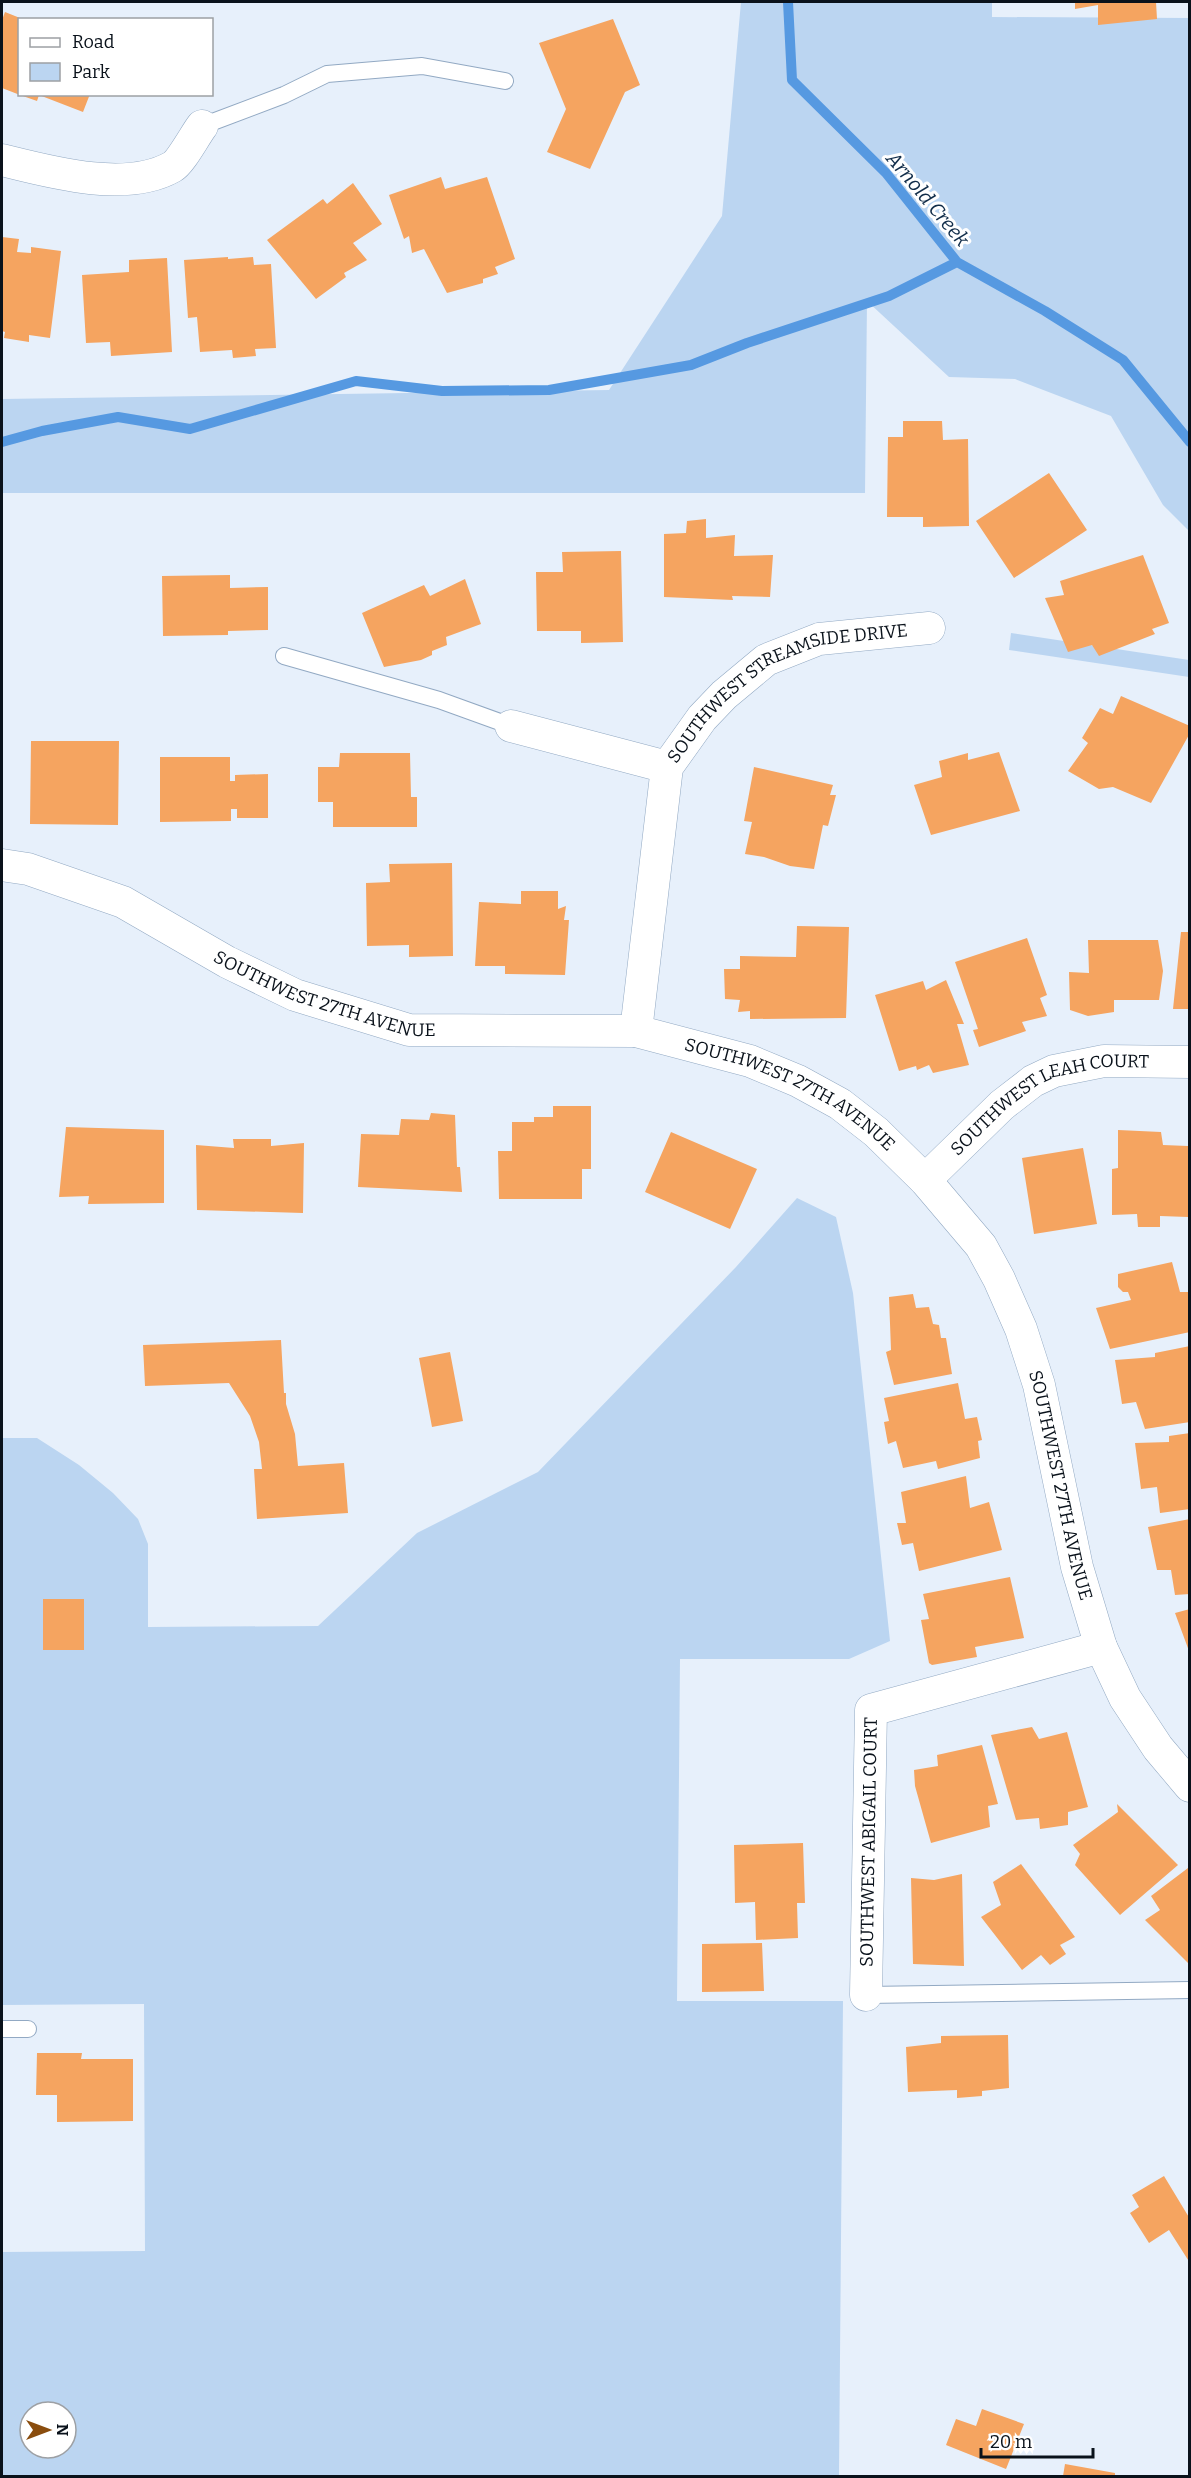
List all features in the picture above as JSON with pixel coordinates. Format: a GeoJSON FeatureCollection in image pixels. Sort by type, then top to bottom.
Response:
{"type":"FeatureCollection","features":[{"type":"Feature","properties":{"kind":"street"},"geometry":{"type":"LineString","coordinates":[[2,160],[66,177],[137,178],[174,166],[202,126]]}},
{"type":"Feature","properties":{"kind":"street","name":"SOUTHWEST STREAMSIDE DRIVE"},"geometry":{"type":"LineString","coordinates":[[636,1031],[668,767],[702,718],[724,695],[766,660],[819,639],[929,628]]}},
{"type":"Feature","properties":{"kind":"street"},"geometry":{"type":"LineString","coordinates":[[511,726],[668,767]]}},
{"type":"Feature","properties":{"kind":"street","name":"SOUTHWEST 27TH AVENUE"},"geometry":{"type":"LineString","coordinates":[[2,865],[28,869],[123,902],[227,962],[295,995],[409,1030],[636,1031],[750,1061],[798,1081],[840,1104],[876,1132],[925,1180],[981,1246],[999,1279],[1021,1329],[1039,1385],[1077,1567],[1101,1647],[1125,1698],[1158,1748],[1190,1786]]}},
{"type":"Feature","properties":{"kind":"street","name":"SOUTHWEST LEAH COURT"},"geometry":{"type":"LineString","coordinates":[[925,1180],[1002,1105],[1033,1081],[1054,1071],[1104,1061],[1190,1062]]}},
{"type":"Feature","properties":{"kind":"street","name":"SOUTHWEST ABIGAIL COURT"},"geometry":{"type":"LineString","coordinates":[[866,1995],[871,1710],[1101,1647]]}},
{"type":"Feature","properties":{"kind":"lane"},"geometry":{"type":"LineString","coordinates":[[202,126],[284,95],[327,74],[422,66],[505,81]]}},
{"type":"Feature","properties":{"kind":"lane"},"geometry":{"type":"LineString","coordinates":[[284,656],[439,700],[511,726]]}},
{"type":"Feature","properties":{"kind":"lane"},"geometry":{"type":"LineString","coordinates":[[866,1995],[1190,1990]]}},
{"type":"Feature","properties":{"kind":"lane"},"geometry":{"type":"LineString","coordinates":[[2,2029],[28,2029]]}},
{"type":"Feature","properties":{"kind":"green space"},"geometry":{"type":"Polygon","coordinates":[[[741,2],[992,2],[992,17],[1189,18],[1189,531],[1163,505],[1111,416],[1015,379],[949,377],[867,301],[865,493],[2,493],[2,399],[609,390],[722,216],[741,2]]]}},
{"type":"Feature","properties":{"kind":"green space"},"geometry":{"type":"Polygon","coordinates":[[[1011,633],[1189,660],[1189,677],[1009,650],[1011,633]]]}},
{"type":"Feature","properties":{"kind":"green space"},"geometry":{"type":"Polygon","coordinates":[[[797,1198],[836,1217],[853,1293],[890,1641],[849,1659],[680,1659],[677,2001],[843,2001],[839,2476],[2,2476],[2,2252],[145,2251],[144,2004],[2,2005],[2,1438],[37,1438],[79,1465],[113,1493],[138,1519],[148,1544],[148,1627],[318,1626],[417,1533],[538,1472],[736,1267],[797,1198]]]}},
{"type":"Feature","properties":{"kind":"building"},"geometry":{"type":"Polygon","coordinates":[[[1075,2],[1156,2],[1157,19],[1098,25],[1098,5],[1075,9],[1075,2]]]}},
{"type":"Feature","properties":{"kind":"building"},"geometry":{"type":"Polygon","coordinates":[[[5,12],[20,18],[18,18],[18,94],[2,88],[2,20],[5,12]]]}},
{"type":"Feature","properties":{"kind":"building"},"geometry":{"type":"Polygon","coordinates":[[[613,19],[640,85],[625,92],[590,169],[547,152],[566,109],[539,43],[613,19]]]}},
{"type":"Feature","properties":{"kind":"building"},"geometry":{"type":"Polygon","coordinates":[[[23,96],[39,96],[37,101],[23,96]]]}},
{"type":"Feature","properties":{"kind":"building"},"geometry":{"type":"Polygon","coordinates":[[[42,96],[89,96],[83,112],[42,96]]]}},
{"type":"Feature","properties":{"kind":"building"},"geometry":{"type":"Polygon","coordinates":[[[441,177],[445,189],[487,177],[515,259],[495,267],[498,274],[483,279],[483,283],[447,293],[424,249],[412,253],[409,236],[404,239],[389,195],[441,177]]]}},
{"type":"Feature","properties":{"kind":"building"},"geometry":{"type":"Polygon","coordinates":[[[353,183],[382,224],[353,243],[367,260],[344,273],[346,277],[316,299],[267,240],[323,199],[327,204],[353,183]]]}},
{"type":"Feature","properties":{"kind":"building"},"geometry":{"type":"Polygon","coordinates":[[[2,237],[19,239],[17,252],[31,253],[31,247],[61,251],[50,338],[29,335],[29,342],[4,338],[5,332],[2,331],[2,237]]]}},
{"type":"Feature","properties":{"kind":"building"},"geometry":{"type":"Polygon","coordinates":[[[228,257],[228,259],[253,257],[254,265],[271,264],[276,348],[255,349],[256,356],[233,358],[232,350],[200,352],[197,317],[188,318],[184,260],[228,257]]]}},
{"type":"Feature","properties":{"kind":"building"},"geometry":{"type":"Polygon","coordinates":[[[167,258],[172,352],[111,356],[110,342],[86,343],[82,275],[129,272],[129,260],[167,258]]]}},
{"type":"Feature","properties":{"kind":"building"},"geometry":{"type":"Polygon","coordinates":[[[903,421],[942,421],[943,440],[968,439],[969,526],[923,527],[923,517],[887,517],[888,437],[903,437],[903,421]]]}},
{"type":"Feature","properties":{"kind":"building"},"geometry":{"type":"Polygon","coordinates":[[[1049,473],[1087,530],[1014,578],[976,521],[1049,473]]]}},
{"type":"Feature","properties":{"kind":"building"},"geometry":{"type":"Polygon","coordinates":[[[706,519],[706,538],[735,535],[734,556],[773,555],[770,597],[732,596],[733,600],[664,597],[664,534],[686,533],[687,521],[706,519]]]}},
{"type":"Feature","properties":{"kind":"building"},"geometry":{"type":"Polygon","coordinates":[[[621,551],[623,642],[581,643],[581,631],[537,631],[536,572],[563,572],[562,552],[621,551]]]}},
{"type":"Feature","properties":{"kind":"building"},"geometry":{"type":"Polygon","coordinates":[[[1143,555],[1169,623],[1152,629],[1155,634],[1099,656],[1092,645],[1068,652],[1045,598],[1064,595],[1060,581],[1143,555]]]}},
{"type":"Feature","properties":{"kind":"building"},"geometry":{"type":"Polygon","coordinates":[[[230,575],[230,588],[268,587],[268,630],[228,631],[228,635],[163,636],[162,576],[230,575]]]}},
{"type":"Feature","properties":{"kind":"building"},"geometry":{"type":"Polygon","coordinates":[[[465,579],[481,624],[446,637],[447,645],[432,651],[432,655],[421,660],[384,667],[362,613],[424,585],[430,596],[465,579]]]}},
{"type":"Feature","properties":{"kind":"building"},"geometry":{"type":"Polygon","coordinates":[[[1121,696],[1190,726],[1190,733],[1151,803],[1113,787],[1099,789],[1068,771],[1088,743],[1082,738],[1100,708],[1113,714],[1121,696]]]}},
{"type":"Feature","properties":{"kind":"building"},"geometry":{"type":"Polygon","coordinates":[[[31,741],[119,741],[118,825],[30,824],[31,741]]]}},
{"type":"Feature","properties":{"kind":"building"},"geometry":{"type":"Polygon","coordinates":[[[999,752],[1020,811],[931,835],[914,785],[942,777],[939,761],[968,753],[968,760],[999,752]]]}},
{"type":"Feature","properties":{"kind":"building"},"geometry":{"type":"Polygon","coordinates":[[[340,753],[410,753],[411,797],[417,797],[417,827],[333,827],[333,802],[318,802],[318,767],[339,767],[340,753]]]}},
{"type":"Feature","properties":{"kind":"building"},"geometry":{"type":"Polygon","coordinates":[[[160,757],[230,757],[230,781],[235,781],[235,775],[268,774],[268,818],[237,818],[237,809],[231,809],[231,821],[160,822],[160,757]]]}},
{"type":"Feature","properties":{"kind":"building"},"geometry":{"type":"Polygon","coordinates":[[[754,767],[833,785],[830,795],[836,795],[828,826],[823,825],[814,869],[790,866],[764,857],[745,854],[752,822],[744,821],[754,767]]]}},
{"type":"Feature","properties":{"kind":"building"},"geometry":{"type":"Polygon","coordinates":[[[452,863],[453,956],[409,957],[409,945],[367,946],[366,883],[390,882],[389,864],[452,863]]]}},
{"type":"Feature","properties":{"kind":"building"},"geometry":{"type":"Polygon","coordinates":[[[521,891],[558,891],[558,909],[566,906],[564,920],[569,920],[565,975],[505,974],[505,966],[475,966],[479,902],[521,904],[521,891]]]}},
{"type":"Feature","properties":{"kind":"building"},"geometry":{"type":"Polygon","coordinates":[[[797,926],[849,927],[846,1018],[750,1019],[750,1011],[738,1012],[740,1000],[725,999],[724,969],[740,969],[740,956],[796,957],[797,926]]]}},
{"type":"Feature","properties":{"kind":"building"},"geometry":{"type":"Polygon","coordinates":[[[1181,932],[1190,932],[1190,1009],[1173,1009],[1181,932]]]}},
{"type":"Feature","properties":{"kind":"building"},"geometry":{"type":"Polygon","coordinates":[[[1027,938],[1047,995],[1040,998],[1047,1016],[1022,1022],[1026,1031],[979,1047],[973,1030],[978,1029],[955,962],[1027,938]]]}},
{"type":"Feature","properties":{"kind":"building"},"geometry":{"type":"Polygon","coordinates":[[[1088,940],[1158,940],[1163,971],[1159,1000],[1114,1000],[1114,1012],[1088,1016],[1070,1010],[1069,972],[1089,973],[1088,940]]]}},
{"type":"Feature","properties":{"kind":"building"},"geometry":{"type":"Polygon","coordinates":[[[946,980],[964,1024],[957,1024],[969,1065],[933,1073],[929,1065],[917,1070],[916,1066],[899,1071],[875,995],[923,981],[926,990],[946,980]]]}},
{"type":"Feature","properties":{"kind":"building"},"geometry":{"type":"Polygon","coordinates":[[[553,1106],[591,1106],[591,1169],[582,1169],[582,1199],[499,1199],[498,1151],[512,1151],[512,1122],[534,1122],[534,1117],[553,1117],[553,1106]]]}},
{"type":"Feature","properties":{"kind":"building"},"geometry":{"type":"Polygon","coordinates":[[[431,1113],[455,1115],[457,1167],[460,1167],[462,1192],[358,1187],[361,1134],[399,1135],[401,1119],[429,1120],[431,1113]]]}},
{"type":"Feature","properties":{"kind":"building"},"geometry":{"type":"Polygon","coordinates":[[[66,1127],[164,1130],[164,1203],[88,1204],[89,1196],[59,1197],[66,1127]]]}},
{"type":"Feature","properties":{"kind":"building"},"geometry":{"type":"Polygon","coordinates":[[[1118,1130],[1161,1132],[1163,1145],[1188,1146],[1188,1217],[1160,1216],[1160,1227],[1138,1227],[1137,1214],[1112,1215],[1112,1169],[1118,1168],[1118,1130]]]}},
{"type":"Feature","properties":{"kind":"building"},"geometry":{"type":"Polygon","coordinates":[[[671,1132],[757,1169],[730,1229],[645,1192],[671,1132]]]}},
{"type":"Feature","properties":{"kind":"building"},"geometry":{"type":"Polygon","coordinates":[[[233,1139],[271,1139],[271,1146],[304,1143],[303,1213],[197,1210],[196,1145],[234,1148],[233,1139]]]}},
{"type":"Feature","properties":{"kind":"building"},"geometry":{"type":"Polygon","coordinates":[[[1083,1148],[1097,1224],[1034,1234],[1022,1158],[1083,1148]]]}},
{"type":"Feature","properties":{"kind":"building"},"geometry":{"type":"Polygon","coordinates":[[[1172,1262],[1180,1292],[1190,1292],[1190,1332],[1110,1349],[1096,1308],[1131,1300],[1128,1292],[1123,1292],[1118,1287],[1118,1274],[1172,1262]]]}},
{"type":"Feature","properties":{"kind":"building"},"geometry":{"type":"Polygon","coordinates":[[[913,1294],[916,1308],[929,1307],[933,1324],[939,1325],[941,1338],[946,1338],[952,1374],[894,1385],[886,1352],[891,1350],[889,1297],[913,1294]]]}},
{"type":"Feature","properties":{"kind":"building"},"geometry":{"type":"Polygon","coordinates":[[[281,1340],[284,1393],[286,1393],[286,1404],[295,1434],[298,1466],[344,1463],[348,1513],[257,1519],[254,1469],[262,1469],[259,1442],[250,1416],[229,1383],[145,1386],[143,1345],[281,1340]]]}},
{"type":"Feature","properties":{"kind":"building"},"geometry":{"type":"Polygon","coordinates":[[[1190,1346],[1190,1422],[1145,1429],[1136,1402],[1122,1404],[1115,1360],[1155,1357],[1155,1353],[1190,1346]]]}},
{"type":"Feature","properties":{"kind":"building"},"geometry":{"type":"Polygon","coordinates":[[[450,1352],[463,1421],[432,1427],[419,1358],[450,1352]]]}},
{"type":"Feature","properties":{"kind":"building"},"geometry":{"type":"Polygon","coordinates":[[[958,1383],[965,1419],[977,1417],[982,1440],[978,1441],[980,1458],[938,1469],[936,1461],[903,1468],[896,1441],[888,1444],[884,1422],[889,1421],[884,1398],[958,1383]]]}},
{"type":"Feature","properties":{"kind":"building"},"geometry":{"type":"Polygon","coordinates":[[[1190,1433],[1190,1509],[1160,1513],[1157,1487],[1141,1489],[1135,1443],[1169,1442],[1169,1436],[1190,1433]]]}},
{"type":"Feature","properties":{"kind":"building"},"geometry":{"type":"Polygon","coordinates":[[[966,1476],[970,1508],[989,1502],[1002,1550],[919,1571],[913,1543],[902,1545],[897,1523],[906,1523],[901,1492],[966,1476]]]}},
{"type":"Feature","properties":{"kind":"building"},"geometry":{"type":"Polygon","coordinates":[[[1190,1519],[1190,1594],[1175,1595],[1171,1570],[1157,1570],[1148,1527],[1190,1519]]]}},
{"type":"Feature","properties":{"kind":"building"},"geometry":{"type":"Polygon","coordinates":[[[1010,1577],[1024,1638],[975,1647],[977,1657],[932,1665],[929,1663],[921,1620],[929,1619],[923,1594],[1010,1577]]]}},
{"type":"Feature","properties":{"kind":"building"},"geometry":{"type":"Polygon","coordinates":[[[43,1599],[84,1599],[84,1650],[43,1650],[43,1599]]]}},
{"type":"Feature","properties":{"kind":"building"},"geometry":{"type":"Polygon","coordinates":[[[1190,1609],[1190,1651],[1189,1651],[1175,1613],[1190,1609]]]}},
{"type":"Feature","properties":{"kind":"building"},"geometry":{"type":"Polygon","coordinates":[[[1032,1727],[1039,1739],[1067,1732],[1088,1807],[1068,1812],[1068,1825],[1040,1829],[1039,1818],[1016,1820],[991,1735],[1032,1727]]]}},
{"type":"Feature","properties":{"kind":"building"},"geometry":{"type":"Polygon","coordinates":[[[982,1745],[998,1804],[988,1806],[990,1827],[931,1843],[915,1786],[914,1770],[938,1766],[937,1755],[982,1745]]]}},
{"type":"Feature","properties":{"kind":"building"},"geometry":{"type":"Polygon","coordinates":[[[1117,1804],[1178,1865],[1120,1915],[1075,1865],[1080,1854],[1073,1845],[1118,1812],[1117,1804]]]}},
{"type":"Feature","properties":{"kind":"building"},"geometry":{"type":"Polygon","coordinates":[[[803,1843],[805,1903],[797,1903],[798,1938],[756,1940],[755,1902],[735,1903],[734,1845],[803,1843]]]}},
{"type":"Feature","properties":{"kind":"building"},"geometry":{"type":"Polygon","coordinates":[[[1021,1864],[1075,1937],[1060,1945],[1066,1954],[1050,1965],[1041,1955],[1022,1970],[981,1917],[1001,1905],[993,1882],[1021,1864]]]}},
{"type":"Feature","properties":{"kind":"building"},"geometry":{"type":"Polygon","coordinates":[[[1188,1868],[1190,1870],[1190,1965],[1145,1920],[1160,1910],[1151,1896],[1188,1868]]]}},
{"type":"Feature","properties":{"kind":"building"},"geometry":{"type":"Polygon","coordinates":[[[962,1874],[964,1966],[913,1964],[911,1878],[934,1880],[962,1874]]]}},
{"type":"Feature","properties":{"kind":"building"},"geometry":{"type":"Polygon","coordinates":[[[762,1943],[764,1991],[702,1992],[702,1944],[762,1943]]]}},
{"type":"Feature","properties":{"kind":"building"},"geometry":{"type":"Polygon","coordinates":[[[1008,2035],[1009,2088],[982,2091],[982,2096],[957,2098],[957,2090],[908,2092],[906,2047],[941,2043],[941,2036],[1008,2035]]]}},
{"type":"Feature","properties":{"kind":"building"},"geometry":{"type":"Polygon","coordinates":[[[37,2053],[82,2053],[81,2059],[133,2059],[133,2121],[57,2122],[57,2095],[36,2095],[37,2053]]]}},
{"type":"Feature","properties":{"kind":"building"},"geometry":{"type":"Polygon","coordinates":[[[1164,2176],[1190,2219],[1190,2263],[1169,2230],[1149,2243],[1130,2213],[1139,2207],[1132,2195],[1164,2176]]]}},
{"type":"Feature","properties":{"kind":"building"},"geometry":{"type":"Polygon","coordinates":[[[982,2409],[1024,2424],[1006,2469],[946,2445],[956,2419],[976,2426],[982,2409]]]}},
{"type":"Feature","properties":{"kind":"building"},"geometry":{"type":"Polygon","coordinates":[[[1065,2464],[1115,2473],[1115,2476],[1063,2476],[1065,2464]]]}},
{"type":"Feature","properties":{"kind":"waterway","name":"Arnold Creek"},"geometry":{"type":"LineString","coordinates":[[788,2],[792,80],[886,173],[957,262],[1045,311],[1123,360],[1190,442]]}},
{"type":"Feature","properties":{"kind":"waterway"},"geometry":{"type":"LineString","coordinates":[[2,442],[42,431],[118,417],[190,429],[356,381],[442,391],[549,390],[691,365],[747,343],[889,296],[957,262]]}}]}
